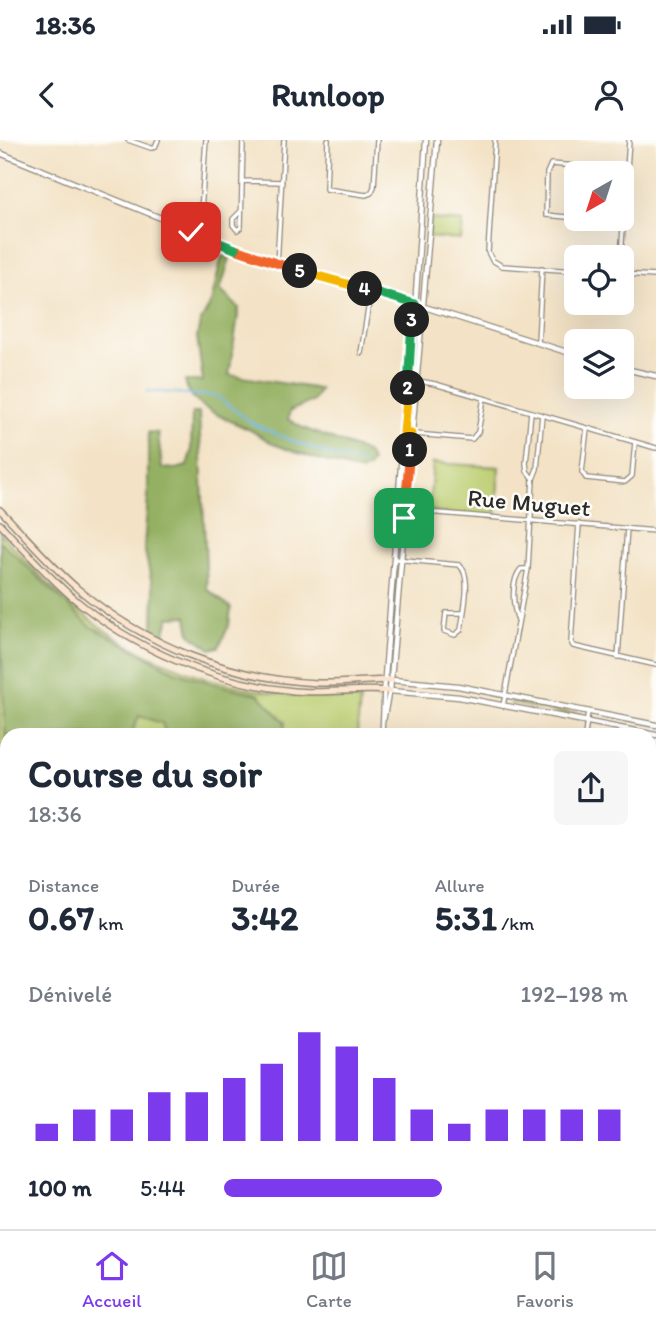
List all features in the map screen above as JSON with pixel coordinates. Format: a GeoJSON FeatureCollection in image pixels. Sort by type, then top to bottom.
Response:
{"type":"FeatureCollection","features":[{"type":"Feature","properties":{"kind":"main road"},"geometry":{"type":"LineString","coordinates":[[0,510],[79,590],[130,626],[170,647],[215,664],[267,677],[320,683],[389,680]]}},
{"type":"Feature","properties":{"kind":"main road"},"geometry":{"type":"LineString","coordinates":[[0,524],[47,574],[84,607],[123,634],[172,659],[230,679],[277,689],[308,692],[387,690]]}},
{"type":"Feature","properties":{"kind":"street"},"geometry":{"type":"LineString","coordinates":[[128,140],[151,148],[155,147],[158,140]]}},
{"type":"Feature","properties":{"kind":"street"},"geometry":{"type":"LineString","coordinates":[[191,232],[201,211],[206,140]]}},
{"type":"Feature","properties":{"kind":"street"},"geometry":{"type":"LineString","coordinates":[[241,211],[233,219],[237,230],[241,227],[243,140]]}},
{"type":"Feature","properties":{"kind":"street"},"geometry":{"type":"LineString","coordinates":[[277,265],[284,140]]}},
{"type":"Feature","properties":{"kind":"street"},"geometry":{"type":"LineString","coordinates":[[328,140],[326,189],[366,195],[374,187],[377,140]]}},
{"type":"Feature","properties":{"kind":"street"},"geometry":{"type":"LineString","coordinates":[[389,680],[398,512],[426,140]]}},
{"type":"Feature","properties":{"kind":"street"},"geometry":{"type":"LineString","coordinates":[[383,728],[401,559],[437,140]]}},
{"type":"Feature","properties":{"kind":"street"},"geometry":{"type":"LineString","coordinates":[[495,140],[488,253],[492,260],[502,266],[564,270]]}},
{"type":"Feature","properties":{"kind":"street"},"geometry":{"type":"LineString","coordinates":[[627,161],[629,140]]}},
{"type":"Feature","properties":{"kind":"street"},"geometry":{"type":"LineString","coordinates":[[0,153],[277,265],[371,290],[564,351]]}},
{"type":"Feature","properties":{"kind":"street"},"geometry":{"type":"LineString","coordinates":[[564,165],[551,164],[547,173],[546,215],[564,217]]}},
{"type":"Feature","properties":{"kind":"street"},"geometry":{"type":"LineString","coordinates":[[242,181],[282,182]]}},
{"type":"Feature","properties":{"kind":"street"},"geometry":{"type":"LineString","coordinates":[[419,245],[428,245]]}},
{"type":"Feature","properties":{"kind":"street"},"geometry":{"type":"LineString","coordinates":[[418,261],[427,262]]}},
{"type":"Feature","properties":{"kind":"street"},"geometry":{"type":"LineString","coordinates":[[538,343],[542,268]]}},
{"type":"Feature","properties":{"kind":"street"},"geometry":{"type":"LineString","coordinates":[[634,275],[656,276]]}},
{"type":"Feature","properties":{"kind":"street"},"geometry":{"type":"LineString","coordinates":[[361,353],[371,290]]}},
{"type":"Feature","properties":{"kind":"street"},"geometry":{"type":"LineString","coordinates":[[634,371],[656,376]]}},
{"type":"Feature","properties":{"kind":"street"},"geometry":{"type":"LineString","coordinates":[[408,379],[656,448]]}},
{"type":"Feature","properties":{"kind":"street"},"geometry":{"type":"LineString","coordinates":[[404,433],[472,439],[478,432],[484,398]]}},
{"type":"Feature","properties":{"kind":"street"},"geometry":{"type":"LineString","coordinates":[[531,412],[526,463],[527,471],[533,479]]}},
{"type":"Feature","properties":{"kind":"street"},"geometry":{"type":"LineString","coordinates":[[503,706],[528,569],[533,479],[537,469],[542,415]]}},
{"type":"Feature","properties":{"kind":"street"},"geometry":{"type":"LineString","coordinates":[[587,428],[582,471],[586,478],[625,482],[629,480],[632,476],[635,442]]}},
{"type":"Feature","properties":{"kind":"street","name":"Rue Muguet"},"geometry":{"type":"LineString","coordinates":[[398,512],[656,531]]}},
{"type":"Feature","properties":{"kind":"street"},"geometry":{"type":"LineString","coordinates":[[579,524],[570,642],[573,646],[656,665]]}},
{"type":"Feature","properties":{"kind":"street"},"geometry":{"type":"LineString","coordinates":[[618,657],[627,528]]}},
{"type":"Feature","properties":{"kind":"street"},"geometry":{"type":"LineString","coordinates":[[395,559],[459,565],[464,568],[467,577],[463,613],[461,630],[455,635],[447,634],[443,627],[446,612],[463,613]]}},
{"type":"Feature","properties":{"kind":"street"},"geometry":{"type":"LineString","coordinates":[[519,622],[513,603],[517,572],[528,569]]}},
{"type":"Feature","properties":{"kind":"street"},"geometry":{"type":"LineString","coordinates":[[389,680],[444,684],[656,725]]}},
{"type":"Feature","properties":{"kind":"street"},"geometry":{"type":"LineString","coordinates":[[387,690],[437,694],[619,728]]}},
{"type":"Feature","properties":{"kind":"street"},"geometry":{"type":"LineString","coordinates":[[586,728],[588,711]]}},
{"type":"Feature","properties":{"kind":"green space"},"geometry":{"type":"Polygon","coordinates":[[[430,219],[463,222],[461,240],[429,237],[430,219]]]}},
{"type":"Feature","properties":{"kind":"green space"},"geometry":{"type":"Polygon","coordinates":[[[222,256],[230,258],[220,290],[239,308],[229,375],[320,389],[313,401],[290,411],[288,419],[303,428],[366,452],[372,461],[368,468],[361,472],[276,445],[210,411],[188,390],[185,381],[203,381],[197,337],[200,323],[211,303],[222,256]]]}},
{"type":"Feature","properties":{"kind":"green space"},"geometry":{"type":"Polygon","coordinates":[[[192,413],[199,413],[207,589],[231,608],[229,625],[219,647],[211,649],[190,634],[187,616],[169,617],[164,636],[153,631],[154,593],[144,547],[148,496],[148,432],[158,433],[162,468],[176,469],[187,466],[191,452],[192,413]]]}},
{"type":"Feature","properties":{"kind":"green space"},"geometry":{"type":"Polygon","coordinates":[[[433,463],[499,467],[496,517],[439,513],[429,509],[433,463]]]}},
{"type":"Feature","properties":{"kind":"green space"},"geometry":{"type":"Polygon","coordinates":[[[0,533],[50,585],[91,620],[135,648],[165,662],[196,674],[260,690],[360,699],[358,728],[0,728],[0,533]]]}},
{"type":"Feature","properties":{"kind":"green space"},"geometry":{"type":"Polygon","coordinates":[[[0,541],[90,626],[174,671],[258,694],[285,722],[285,728],[164,728],[162,723],[139,716],[134,728],[5,728],[0,541]]]}},
{"type":"Feature","properties":{"kind":"green space"},"geometry":{"type":"Polygon","coordinates":[[[511,700],[580,714],[580,717],[510,703],[511,700]]]}},
{"type":"Feature","properties":{"kind":"waterway"},"geometry":{"type":"LineString","coordinates":[[147,391],[216,396],[253,424],[338,458],[363,462]]}},
{"type":"Feature","properties":{"kind":"route"},"geometry":{"type":"LineString","coordinates":[[191,232],[277,265],[415,304],[404,433],[411,434],[404,518]]}}]}
